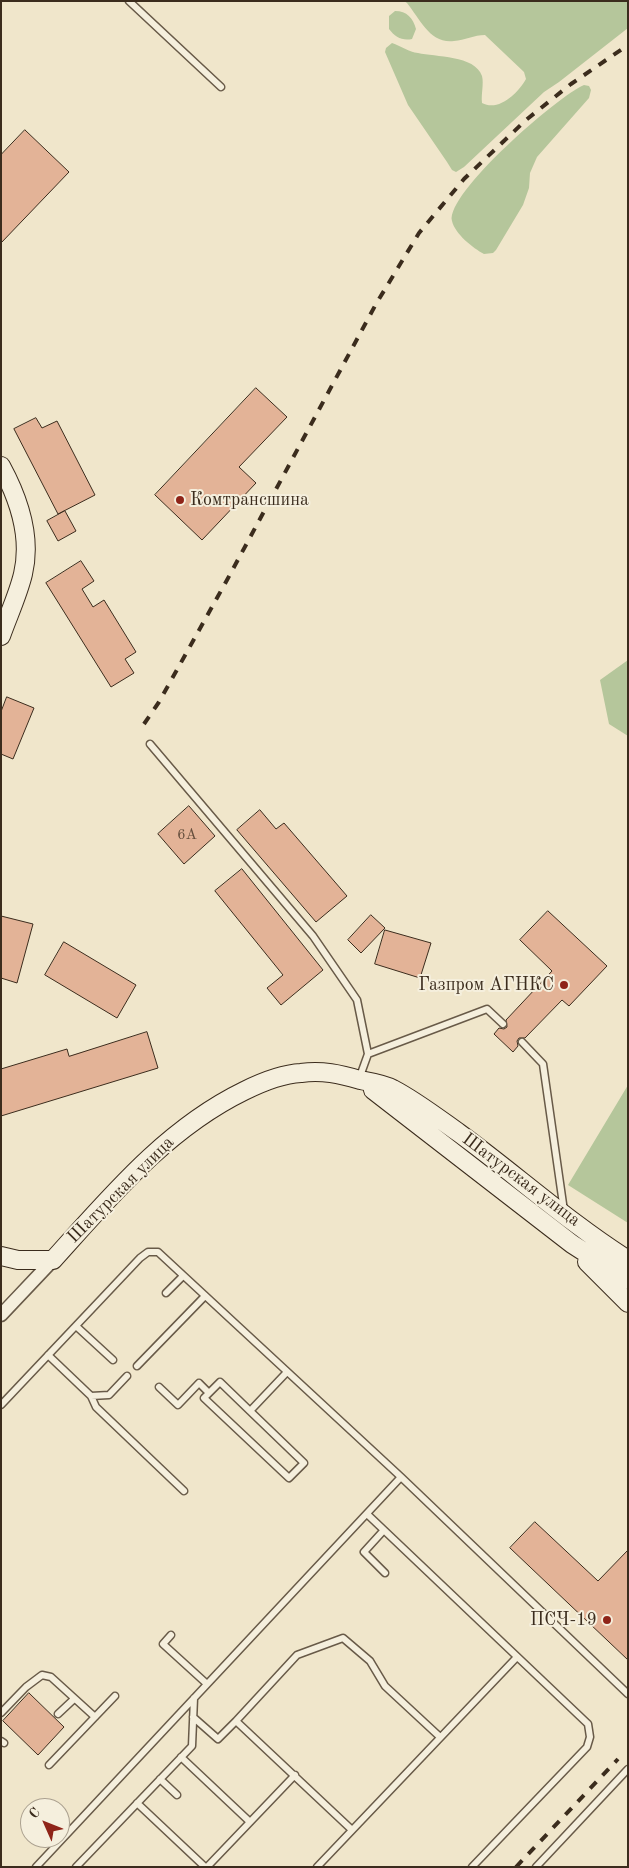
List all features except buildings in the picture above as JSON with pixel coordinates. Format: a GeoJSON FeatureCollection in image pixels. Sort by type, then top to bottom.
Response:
{"type":"FeatureCollection","features":[{"type":"Feature","properties":{"kind":"main road"},"geometry":{"type":"LineString","coordinates":[[1,466],[25,523],[27,549],[23,574],[1,636]]}},
{"type":"Feature","properties":{"kind":"main road","name":"Шатурская улица"},"geometry":{"type":"LineString","coordinates":[[53,1260],[121,1185],[155,1153],[198,1118],[224,1101],[256,1085],[280,1076],[321,1072],[340,1074],[392,1088],[439,1118],[564,1214],[628,1260]]}},
{"type":"Feature","properties":{"kind":"main road","name":"Шатурская улица"},"geometry":{"type":"LineString","coordinates":[[359,1079],[394,1104],[572,1244]]}},
{"type":"Feature","properties":{"kind":"main road"},"geometry":{"type":"LineString","coordinates":[[572,1244],[628,1280]]}},
{"type":"Feature","properties":{"kind":"main road"},"geometry":{"type":"LineString","coordinates":[[572,1244],[591,1267],[628,1303]]}},
{"type":"Feature","properties":{"kind":"main road"},"geometry":{"type":"LineString","coordinates":[[1,1256],[18,1260],[53,1260]]}},
{"type":"Feature","properties":{"kind":"street","name":"Шатурская улица"},"geometry":{"type":"LineString","coordinates":[[2,1313],[53,1260]]}},
{"type":"Feature","properties":{"kind":"lane"},"geometry":{"type":"LineString","coordinates":[[130,1],[221,87]]}},
{"type":"Feature","properties":{"kind":"lane"},"geometry":{"type":"LineString","coordinates":[[150,744],[313,936],[356,1000],[368,1054],[359,1079]]}},
{"type":"Feature","properties":{"kind":"lane"},"geometry":{"type":"LineString","coordinates":[[368,1054],[487,1008],[503,1024]]}},
{"type":"Feature","properties":{"kind":"lane"},"geometry":{"type":"LineString","coordinates":[[522,1042],[543,1064],[564,1214]]}},
{"type":"Feature","properties":{"kind":"lane"},"geometry":{"type":"LineString","coordinates":[[1,1405],[140,1258],[148,1252],[158,1252],[401,1477],[628,1694]]}},
{"type":"Feature","properties":{"kind":"lane"},"geometry":{"type":"LineString","coordinates":[[166,1293],[183,1276]]}},
{"type":"Feature","properties":{"kind":"lane"},"geometry":{"type":"LineString","coordinates":[[137,1366],[205,1296]]}},
{"type":"Feature","properties":{"kind":"lane"},"geometry":{"type":"LineString","coordinates":[[76,1326],[113,1360]]}},
{"type":"Feature","properties":{"kind":"lane"},"geometry":{"type":"LineString","coordinates":[[48,1356],[91,1396],[96,1407],[184,1491]]}},
{"type":"Feature","properties":{"kind":"lane"},"geometry":{"type":"LineString","coordinates":[[250,1411],[287,1372]]}},
{"type":"Feature","properties":{"kind":"lane"},"geometry":{"type":"LineString","coordinates":[[91,1396],[109,1395],[127,1376]]}},
{"type":"Feature","properties":{"kind":"lane"},"geometry":{"type":"LineString","coordinates":[[220,1382],[250,1411],[304,1463],[289,1478],[204,1398],[220,1382]]}},
{"type":"Feature","properties":{"kind":"lane"},"geometry":{"type":"LineString","coordinates":[[159,1387],[178,1405],[199,1383],[209,1393]]}},
{"type":"Feature","properties":{"kind":"lane"},"geometry":{"type":"LineString","coordinates":[[36,1867],[401,1477]]}},
{"type":"Feature","properties":{"kind":"lane"},"geometry":{"type":"LineString","coordinates":[[367,1514],[588,1724],[590,1736],[587,1747],[472,1867]]}},
{"type":"Feature","properties":{"kind":"lane"},"geometry":{"type":"LineString","coordinates":[[384,1530],[364,1552],[385,1573]]}},
{"type":"Feature","properties":{"kind":"lane"},"geometry":{"type":"LineString","coordinates":[[171,1635],[163,1644],[207,1684]]}},
{"type":"Feature","properties":{"kind":"lane"},"geometry":{"type":"LineString","coordinates":[[193,1717],[218,1739],[296,1655],[343,1638],[370,1660],[385,1686],[440,1738]]}},
{"type":"Feature","properties":{"kind":"lane"},"geometry":{"type":"LineString","coordinates":[[318,1867],[517,1657]]}},
{"type":"Feature","properties":{"kind":"lane"},"geometry":{"type":"LineString","coordinates":[[1,1713],[26,1687],[42,1676],[51,1677],[95,1718]]}},
{"type":"Feature","properties":{"kind":"lane"},"geometry":{"type":"LineString","coordinates":[[50,1765],[115,1696]]}},
{"type":"Feature","properties":{"kind":"lane"},"geometry":{"type":"LineString","coordinates":[[76,1867],[192,1746],[194,1698]]}},
{"type":"Feature","properties":{"kind":"lane"},"geometry":{"type":"LineString","coordinates":[[58,1714],[74,1699]]}},
{"type":"Feature","properties":{"kind":"lane"},"geometry":{"type":"LineString","coordinates":[[236,1721],[352,1830]]}},
{"type":"Feature","properties":{"kind":"lane"},"geometry":{"type":"LineString","coordinates":[[181,1757],[250,1822]]}},
{"type":"Feature","properties":{"kind":"lane"},"geometry":{"type":"LineString","coordinates":[[536,1867],[628,1769]]}},
{"type":"Feature","properties":{"kind":"lane"},"geometry":{"type":"LineString","coordinates":[[137,1803],[206,1867],[294,1775]]}},
{"type":"Feature","properties":{"kind":"lane"},"geometry":{"type":"LineString","coordinates":[[160,1779],[177,1795]]}},
{"type":"Feature","properties":{"kind":"green space"},"geometry":{"type":"Polygon","coordinates":[[[404,1],[628,1],[628,28],[544,92],[464,167],[456,172],[452,170],[408,105],[385,52],[386,48],[392,43],[415,52],[454,58],[471,64],[478,69],[482,76],[482,103],[488,105],[501,103],[513,95],[526,79],[524,72],[485,35],[454,41],[438,39],[426,29],[404,1]]]}},
{"type":"Feature","properties":{"kind":"green space"},"geometry":{"type":"Polygon","coordinates":[[[395,11],[406,14],[413,22],[416,29],[412,39],[399,38],[389,29],[389,16],[395,11]]]}},
{"type":"Feature","properties":{"kind":"green space"},"geometry":{"type":"Polygon","coordinates":[[[584,85],[589,86],[591,90],[589,98],[537,157],[530,173],[529,188],[523,205],[496,250],[493,253],[484,254],[465,240],[457,231],[452,221],[455,208],[466,189],[529,125],[584,85]]]}},
{"type":"Feature","properties":{"kind":"green space"},"geometry":{"type":"Polygon","coordinates":[[[628,660],[628,736],[609,724],[600,680],[628,660]]]}},
{"type":"Feature","properties":{"kind":"green space"},"geometry":{"type":"Polygon","coordinates":[[[628,1085],[628,1223],[568,1185],[628,1085]]]}},
{"type":"Feature","properties":{"kind":"railway"},"geometry":{"type":"LineString","coordinates":[[144,724],[159,702],[227,580],[376,304],[419,233],[464,179],[526,120],[571,84],[628,45]]}},
{"type":"Feature","properties":{"kind":"railway"},"geometry":{"type":"LineString","coordinates":[[516,1867],[618,1759]]}},
{"type":"Feature","properties":{"kind":"place","name":"Комтрансшина"},"geometry":{"type":"Point","coordinates":[180,500]}},
{"type":"Feature","properties":{"kind":"place","name":"Газпром АГНКС"},"geometry":{"type":"Point","coordinates":[564,985]}},
{"type":"Feature","properties":{"kind":"place","name":"ПСЧ-19"},"geometry":{"type":"Point","coordinates":[607,1620]}}]}
